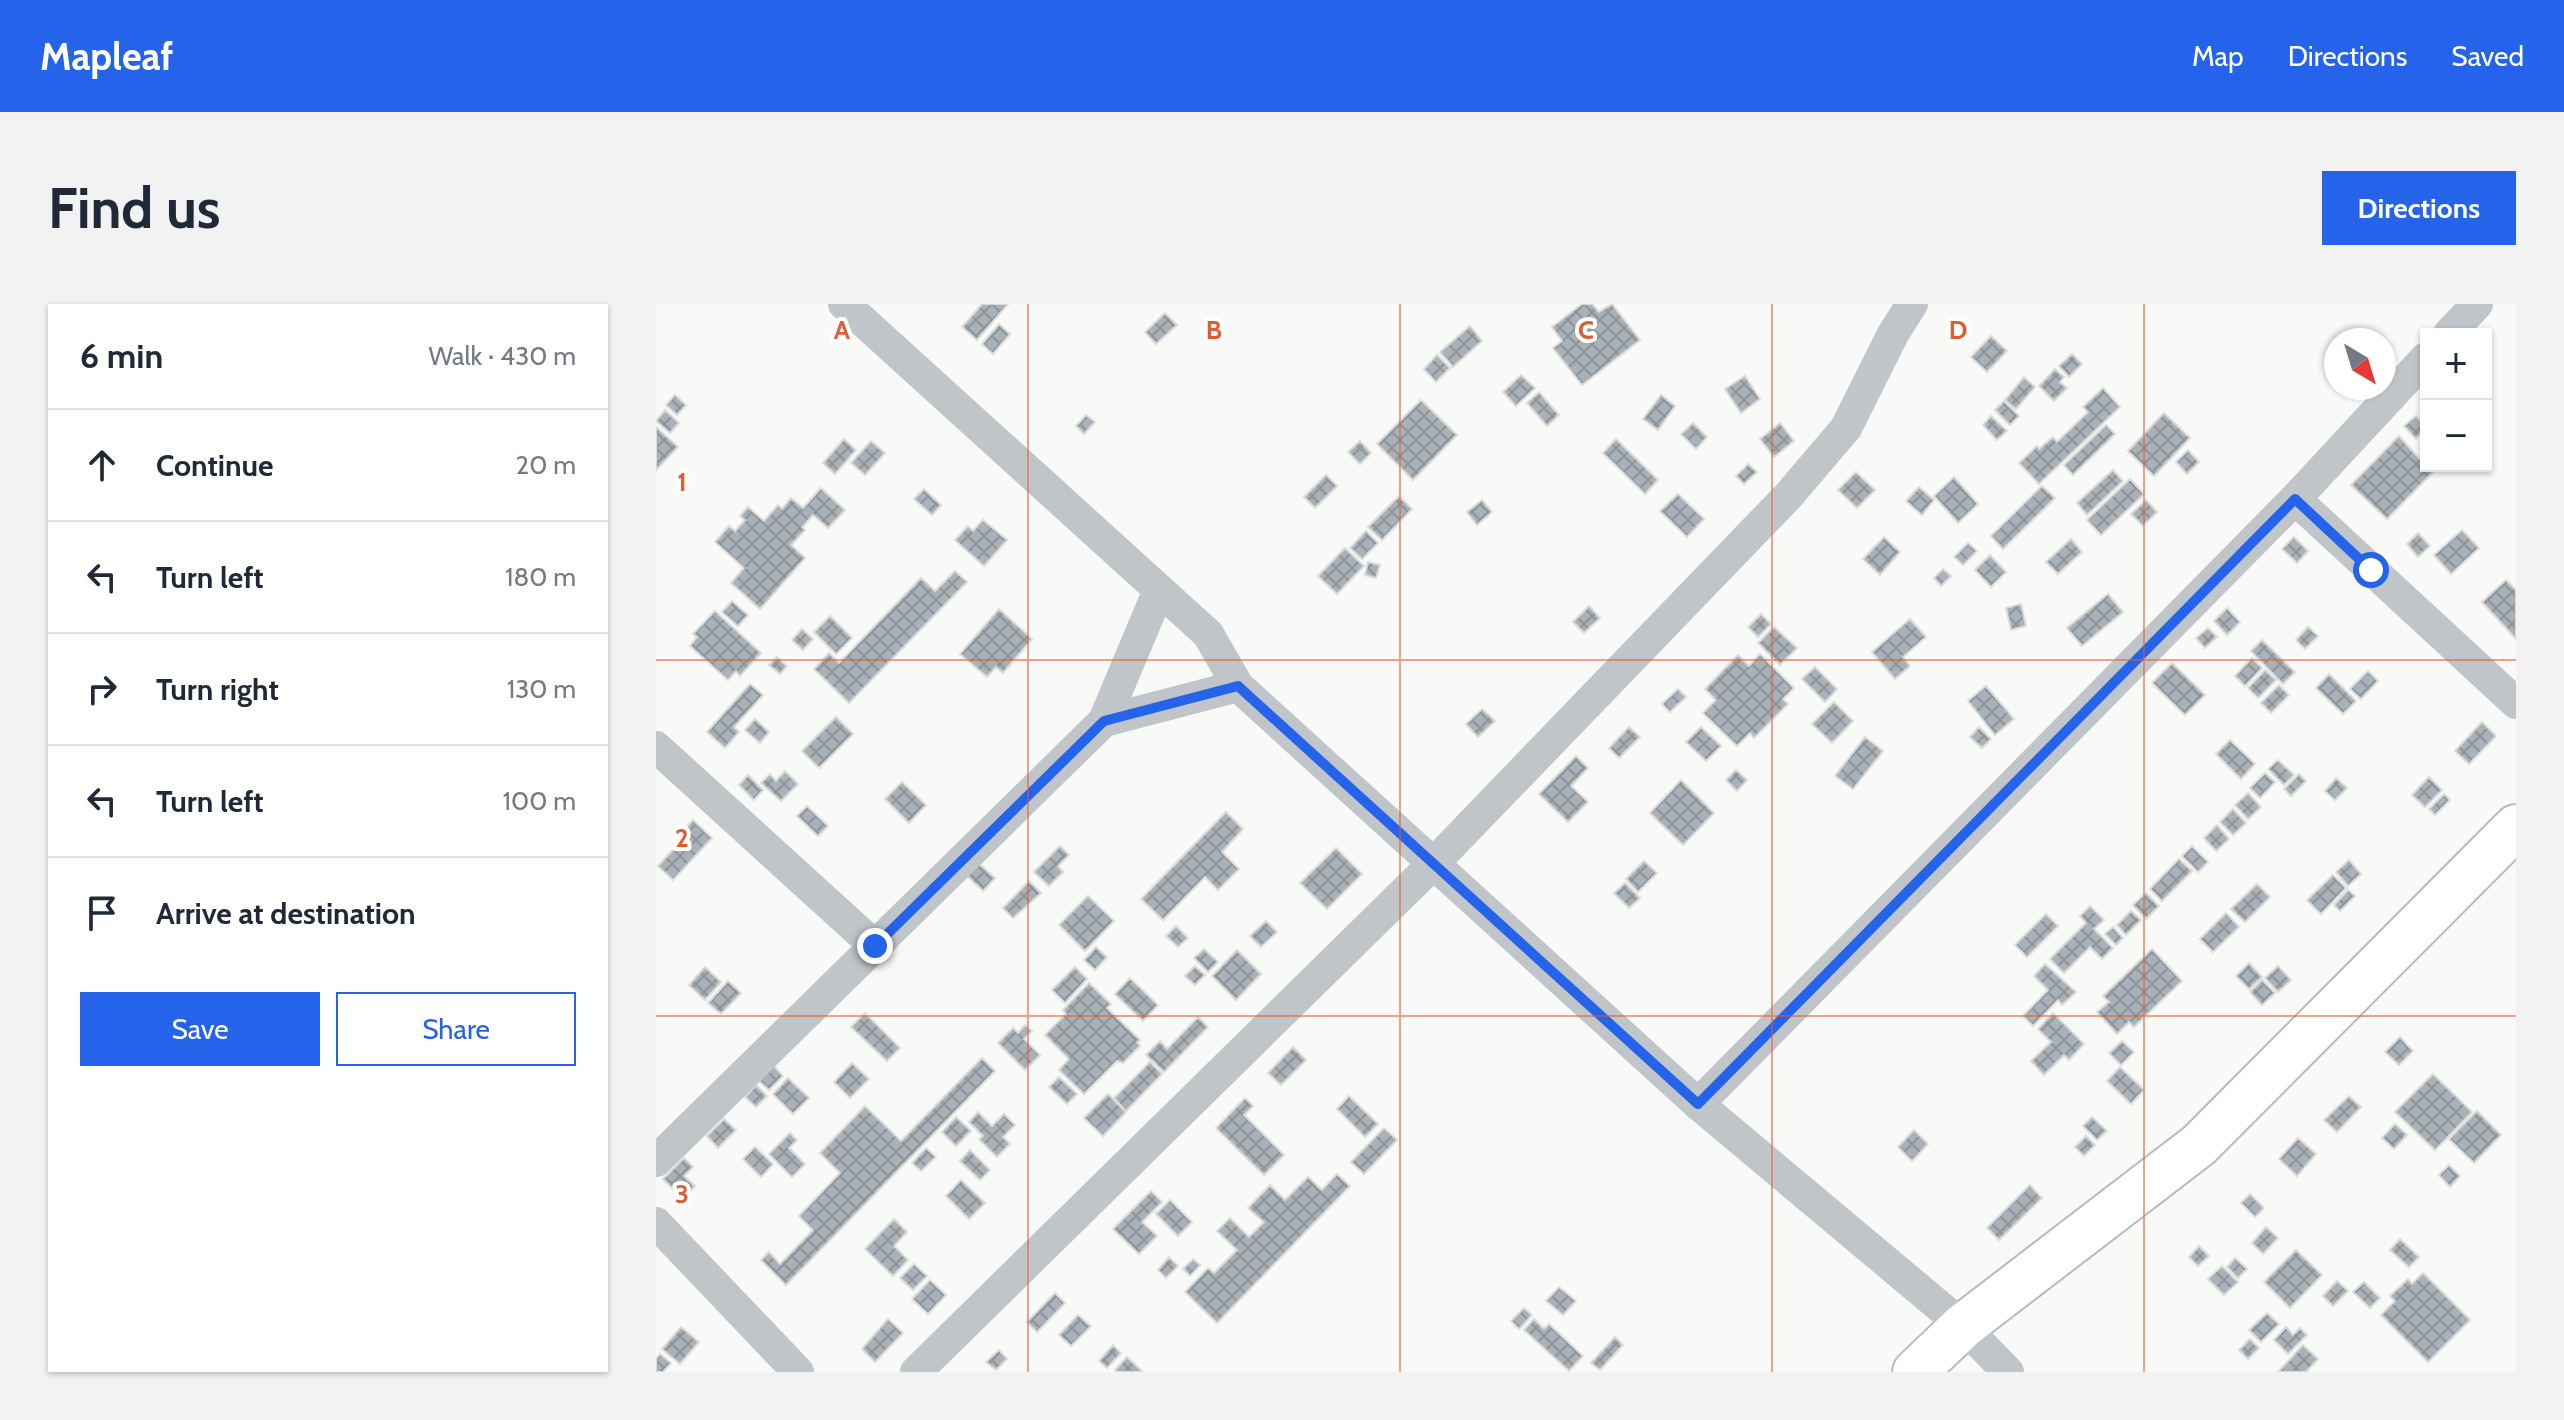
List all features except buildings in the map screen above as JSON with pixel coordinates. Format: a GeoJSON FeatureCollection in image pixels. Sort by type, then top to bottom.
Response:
{"type":"FeatureCollection","features":[{"type":"Feature","properties":{"kind":"street"},"geometry":{"type":"LineString","coordinates":[[844,304],[1208,634],[1238,686],[1432,865],[1698,1104],[1963,1326],[2008,1372]]}},
{"type":"Feature","properties":{"kind":"street"},"geometry":{"type":"LineString","coordinates":[[916,1372],[1432,865],[1799,484],[1846,428],[1893,334],[1912,304]]}},
{"type":"Feature","properties":{"kind":"street"},"geometry":{"type":"LineString","coordinates":[[2455,328],[2477,304]]}},
{"type":"Feature","properties":{"kind":"street"},"geometry":{"type":"LineString","coordinates":[[1698,1104],[2295,499],[2420,364]]}},
{"type":"Feature","properties":{"kind":"street"},"geometry":{"type":"LineString","coordinates":[[2295,499],[2516,703]]}},
{"type":"Feature","properties":{"kind":"street"},"geometry":{"type":"LineString","coordinates":[[656,1161],[1104,721],[1159,590]]}},
{"type":"Feature","properties":{"kind":"street"},"geometry":{"type":"LineString","coordinates":[[1104,721],[1238,686]]}},
{"type":"Feature","properties":{"kind":"street"},"geometry":{"type":"LineString","coordinates":[[656,747],[875,946]]}},
{"type":"Feature","properties":{"kind":"street"},"geometry":{"type":"LineString","coordinates":[[1915,1372],[1963,1326],[2199,1145],[2516,827]]}},
{"type":"Feature","properties":{"kind":"street"},"geometry":{"type":"LineString","coordinates":[[656,1223],[798,1372]]}},
{"type":"Feature","properties":{"kind":"route"},"geometry":{"type":"LineString","coordinates":[[875,946],[1104,721],[1238,686],[1698,1104],[2295,499],[2371,570]]}}]}
